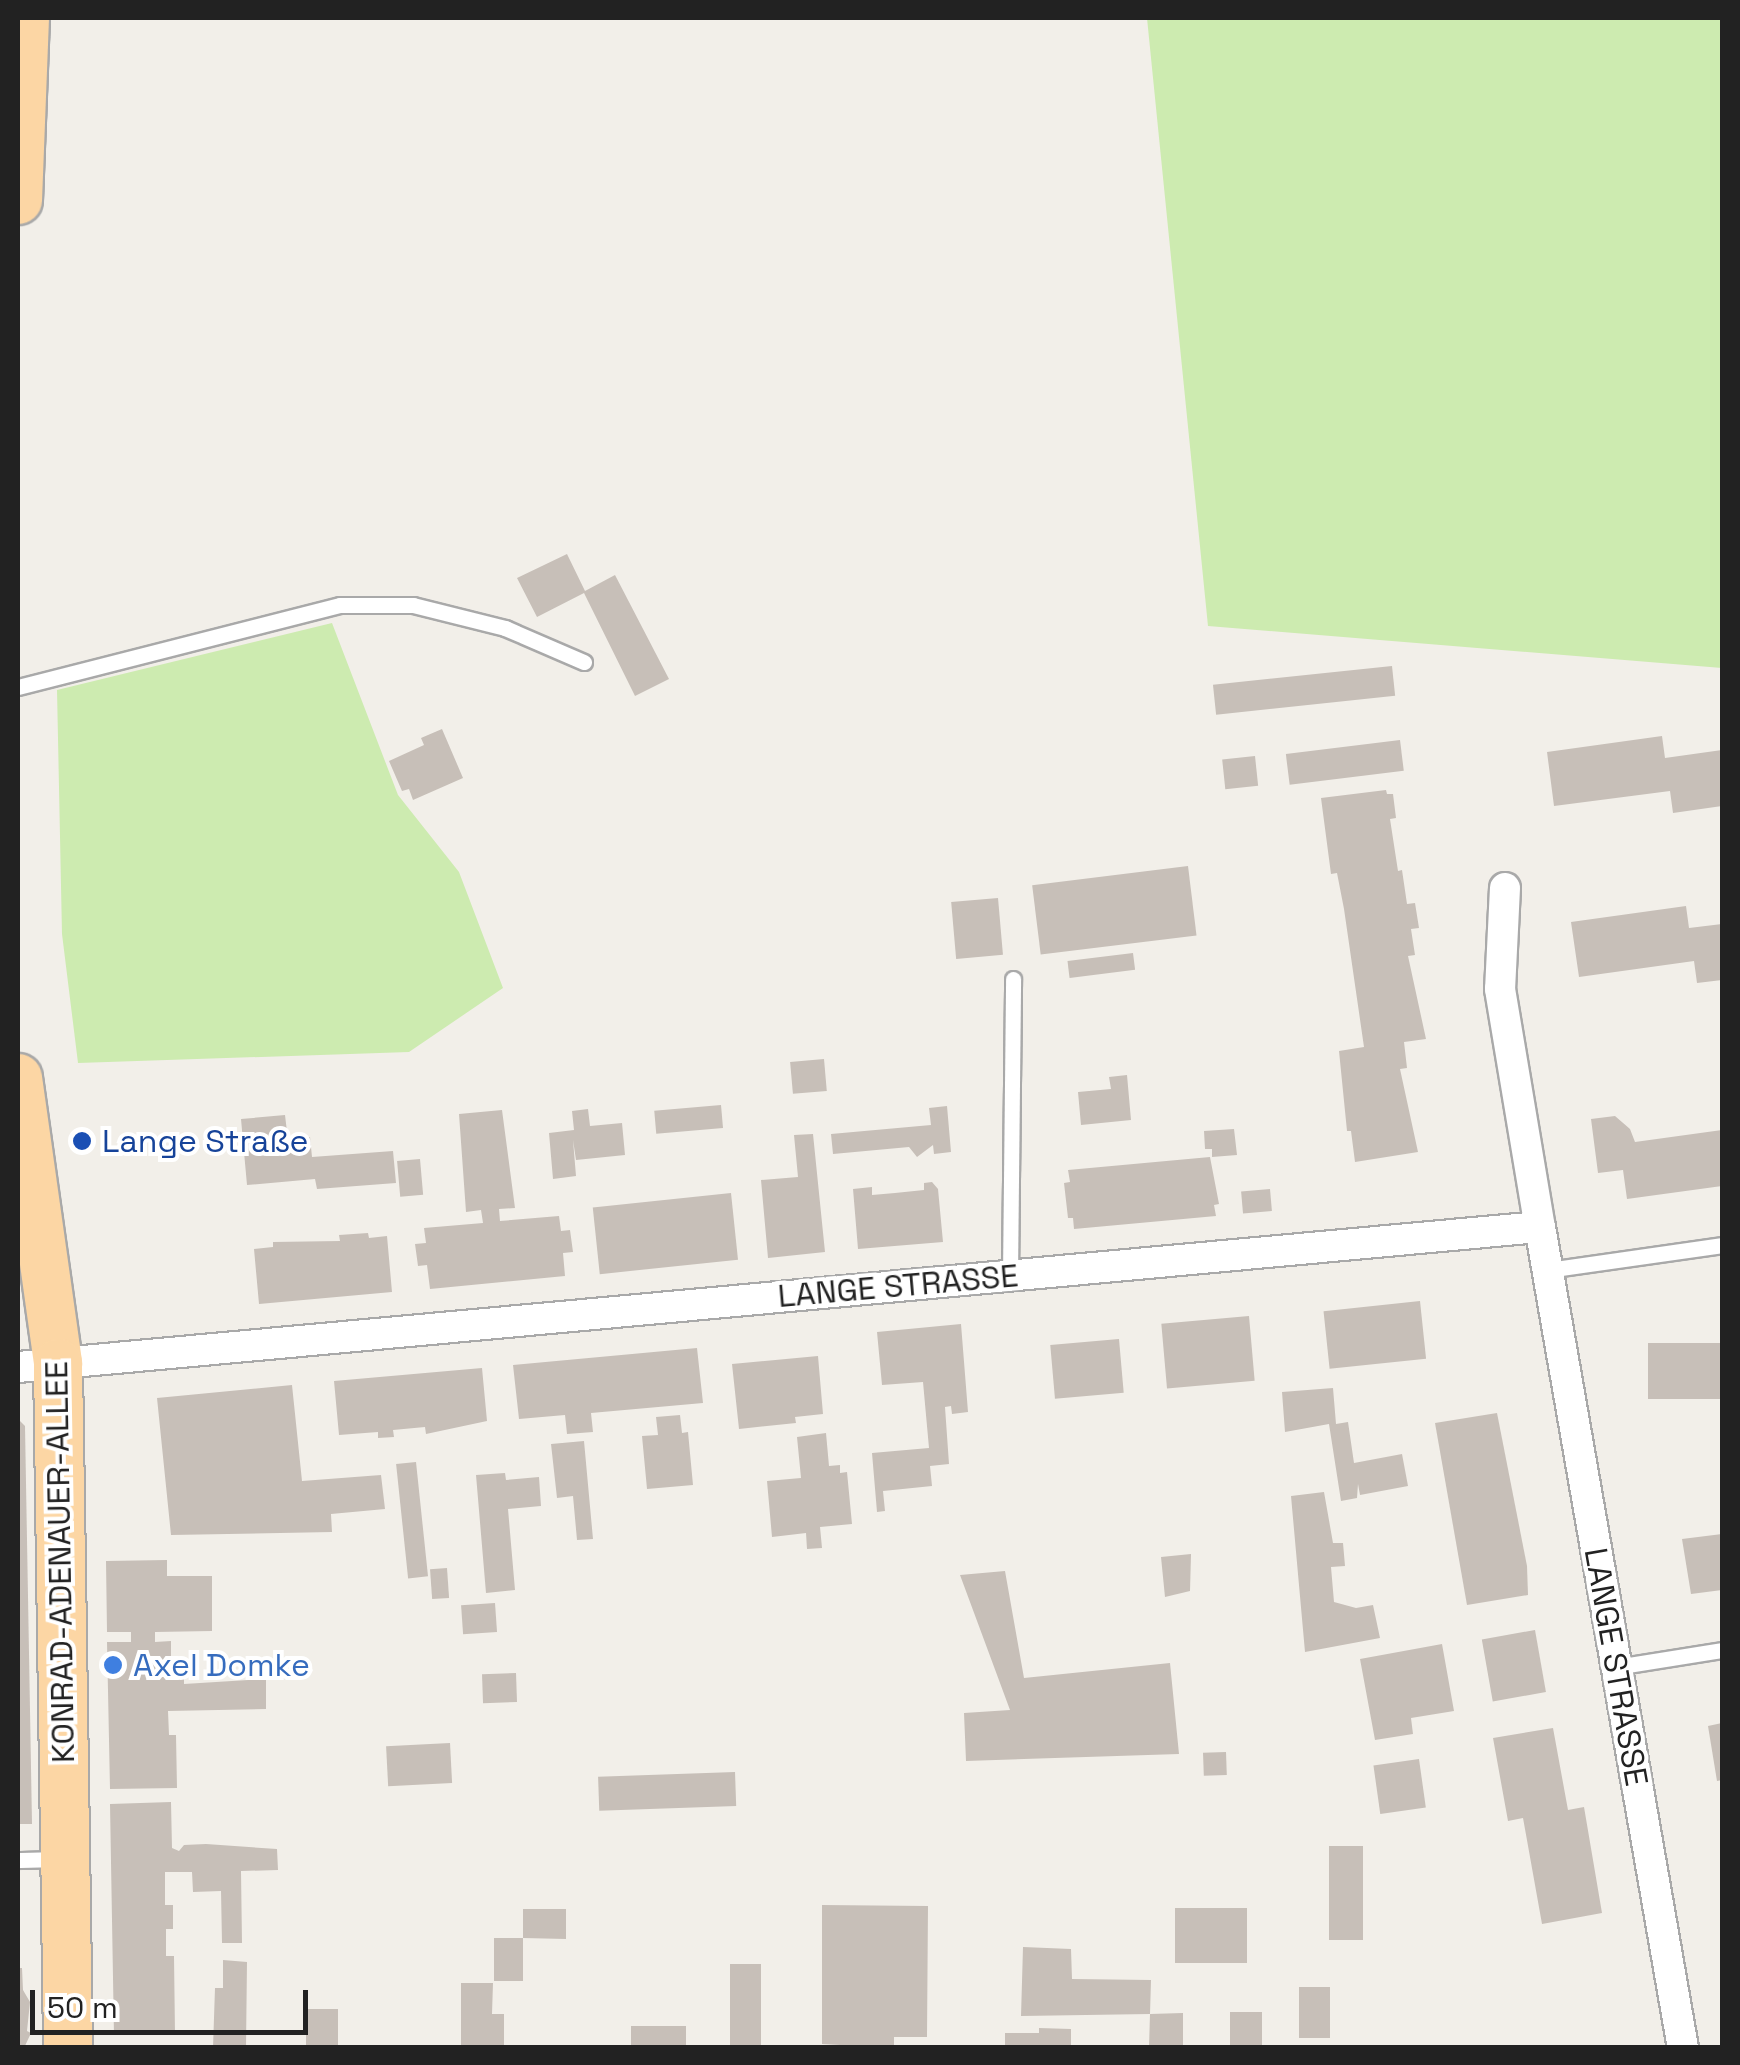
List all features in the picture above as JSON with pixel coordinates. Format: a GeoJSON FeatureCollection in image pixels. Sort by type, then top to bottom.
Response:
{"type":"FeatureCollection","features":[{"type":"Feature","properties":{"kind":"main road"},"geometry":{"type":"LineString","coordinates":[[18,200],[25,18]]}},
{"type":"Feature","properties":{"kind":"main road","name":"KONRAD-ADENAUER-ALLEE"},"geometry":{"type":"LineString","coordinates":[[18,1078],[66,1858],[68,2048]]}},
{"type":"Feature","properties":{"kind":"street","name":"LANGE STRASSE"},"geometry":{"type":"LineString","coordinates":[[1505,888],[1500,989],[1683,2048]]}},
{"type":"Feature","properties":{"kind":"street","name":"LANGE STRASSE"},"geometry":{"type":"LineString","coordinates":[[38,1365],[1540,1227]]}},
{"type":"Feature","properties":{"kind":"lane"},"geometry":{"type":"LineString","coordinates":[[18,688],[340,605],[432,610],[505,628],[584,662]]}},
{"type":"Feature","properties":{"kind":"lane"},"geometry":{"type":"LineString","coordinates":[[1010,1276],[1013,979]]}},
{"type":"Feature","properties":{"kind":"lane"},"geometry":{"type":"LineString","coordinates":[[1547,1270],[1722,1245]]}},
{"type":"Feature","properties":{"kind":"lane"},"geometry":{"type":"LineString","coordinates":[[1616,1667],[1722,1650]]}},
{"type":"Feature","properties":{"kind":"lane"},"geometry":{"type":"LineString","coordinates":[[18,1860],[66,1858]]}},
{"type":"Feature","properties":{"kind":"green space"},"geometry":{"type":"Polygon","coordinates":[[[1147,18],[1722,18],[1722,668],[1208,626],[1147,18]]]}},
{"type":"Feature","properties":{"kind":"green space"},"geometry":{"type":"Polygon","coordinates":[[[332,623],[398,795],[459,872],[503,988],[409,1052],[78,1063],[62,934],[57,690],[332,623]]]}},
{"type":"Feature","properties":{"kind":"building"},"geometry":{"type":"Polygon","coordinates":[[[567,554],[585,591],[615,575],[669,679],[635,696],[584,593],[537,617],[517,578],[567,554]]]}},
{"type":"Feature","properties":{"kind":"building"},"geometry":{"type":"Polygon","coordinates":[[[1392,666],[1395,696],[1216,715],[1213,685],[1392,666]]]}},
{"type":"Feature","properties":{"kind":"building"},"geometry":{"type":"Polygon","coordinates":[[[442,729],[463,778],[413,800],[409,789],[402,791],[389,761],[424,745],[421,738],[442,729]]]}},
{"type":"Feature","properties":{"kind":"building"},"geometry":{"type":"Polygon","coordinates":[[[1662,736],[1665,758],[1722,750],[1722,806],[1673,813],[1670,791],[1554,806],[1547,752],[1662,736]]]}},
{"type":"Feature","properties":{"kind":"building"},"geometry":{"type":"Polygon","coordinates":[[[1400,740],[1404,771],[1290,785],[1286,754],[1400,740]]]}},
{"type":"Feature","properties":{"kind":"building"},"geometry":{"type":"Polygon","coordinates":[[[1255,756],[1258,786],[1225,789],[1222,759],[1255,756]]]}},
{"type":"Feature","properties":{"kind":"building"},"geometry":{"type":"Polygon","coordinates":[[[1386,790],[1393,794],[1396,818],[1390,819],[1398,871],[1402,870],[1407,904],[1415,903],[1419,928],[1411,929],[1415,955],[1408,956],[1426,1039],[1404,1042],[1407,1068],[1400,1069],[1418,1152],[1355,1162],[1351,1131],[1347,1131],[1339,1051],[1364,1047],[1344,909],[1337,873],[1331,874],[1321,798],[1386,790]]]}},
{"type":"Feature","properties":{"kind":"building"},"geometry":{"type":"Polygon","coordinates":[[[1188,866],[1197,935],[1041,955],[1032,885],[1188,866]]]}},
{"type":"Feature","properties":{"kind":"building"},"geometry":{"type":"Polygon","coordinates":[[[998,898],[1003,955],[956,959],[951,902],[998,898]]]}},
{"type":"Feature","properties":{"kind":"building"},"geometry":{"type":"Polygon","coordinates":[[[1686,906],[1689,928],[1722,924],[1722,980],[1697,983],[1694,961],[1579,977],[1571,922],[1686,906]]]}},
{"type":"Feature","properties":{"kind":"building"},"geometry":{"type":"Polygon","coordinates":[[[1133,953],[1135,970],[1070,978],[1067,961],[1133,953]]]}},
{"type":"Feature","properties":{"kind":"building"},"geometry":{"type":"Polygon","coordinates":[[[824,1059],[827,1091],[793,1094],[790,1062],[824,1059]]]}},
{"type":"Feature","properties":{"kind":"building"},"geometry":{"type":"Polygon","coordinates":[[[1127,1075],[1131,1120],[1081,1125],[1078,1092],[1111,1089],[1109,1077],[1127,1075]]]}},
{"type":"Feature","properties":{"kind":"building"},"geometry":{"type":"Polygon","coordinates":[[[721,1105],[723,1128],[656,1134],[654,1111],[721,1105]]]}},
{"type":"Feature","properties":{"kind":"building"},"geometry":{"type":"Polygon","coordinates":[[[947,1106],[951,1152],[934,1154],[933,1145],[917,1157],[909,1147],[833,1154],[831,1134],[931,1125],[929,1108],[947,1106]]]}},
{"type":"Feature","properties":{"kind":"building"},"geometry":{"type":"Polygon","coordinates":[[[588,1109],[590,1126],[622,1123],[625,1155],[576,1160],[573,1140],[576,1176],[553,1179],[549,1133],[574,1130],[572,1111],[588,1109]]]}},
{"type":"Feature","properties":{"kind":"building"},"geometry":{"type":"Polygon","coordinates":[[[502,1110],[515,1208],[499,1209],[500,1221],[559,1216],[561,1231],[570,1230],[573,1252],[563,1253],[565,1276],[430,1289],[427,1265],[418,1266],[415,1244],[426,1243],[424,1228],[483,1223],[481,1210],[466,1212],[459,1114],[502,1110]]]}},
{"type":"Feature","properties":{"kind":"building"},"geometry":{"type":"Polygon","coordinates":[[[285,1115],[288,1140],[310,1137],[312,1157],[393,1151],[396,1183],[317,1189],[315,1179],[247,1185],[241,1119],[285,1115]]]}},
{"type":"Feature","properties":{"kind":"building"},"geometry":{"type":"Polygon","coordinates":[[[1615,1116],[1630,1129],[1635,1142],[1722,1130],[1722,1186],[1627,1199],[1623,1170],[1598,1173],[1591,1119],[1615,1116]]]}},
{"type":"Feature","properties":{"kind":"building"},"geometry":{"type":"Polygon","coordinates":[[[1234,1129],[1237,1155],[1212,1157],[1212,1149],[1205,1149],[1204,1131],[1234,1129]]]}},
{"type":"Feature","properties":{"kind":"building"},"geometry":{"type":"Polygon","coordinates":[[[813,1134],[825,1252],[768,1258],[761,1180],[798,1177],[794,1135],[813,1134]]]}},
{"type":"Feature","properties":{"kind":"building"},"geometry":{"type":"Polygon","coordinates":[[[1210,1157],[1219,1204],[1214,1205],[1216,1216],[1074,1229],[1073,1218],[1068,1218],[1064,1183],[1070,1182],[1068,1170],[1210,1157]]]}},
{"type":"Feature","properties":{"kind":"building"},"geometry":{"type":"Polygon","coordinates":[[[420,1159],[423,1195],[400,1197],[397,1161],[420,1159]]]}},
{"type":"Feature","properties":{"kind":"building"},"geometry":{"type":"Polygon","coordinates":[[[932,1182],[938,1189],[943,1242],[858,1249],[853,1189],[872,1187],[872,1195],[895,1193],[924,1190],[924,1183],[932,1182]]]}},
{"type":"Feature","properties":{"kind":"building"},"geometry":{"type":"Polygon","coordinates":[[[1270,1189],[1272,1211],[1243,1213],[1241,1192],[1270,1189]]]}},
{"type":"Feature","properties":{"kind":"building"},"geometry":{"type":"Polygon","coordinates":[[[731,1193],[738,1260],[600,1274],[593,1208],[731,1193]]]}},
{"type":"Feature","properties":{"kind":"building"},"geometry":{"type":"Polygon","coordinates":[[[368,1233],[369,1238],[387,1236],[392,1292],[259,1304],[254,1249],[273,1247],[273,1242],[340,1241],[339,1235],[368,1233]]]}},
{"type":"Feature","properties":{"kind":"building"},"geometry":{"type":"Polygon","coordinates":[[[1420,1301],[1426,1359],[1330,1369],[1324,1311],[1420,1301]]]}},
{"type":"Feature","properties":{"kind":"building"},"geometry":{"type":"Polygon","coordinates":[[[1249,1316],[1255,1381],[1167,1388],[1161,1324],[1249,1316]]]}},
{"type":"Feature","properties":{"kind":"building"},"geometry":{"type":"Polygon","coordinates":[[[961,1324],[968,1412],[952,1414],[951,1406],[945,1407],[949,1464],[930,1466],[932,1486],[883,1491],[885,1511],[877,1512],[872,1453],[929,1448],[923,1382],[882,1385],[877,1332],[961,1324]]]}},
{"type":"Feature","properties":{"kind":"building"},"geometry":{"type":"Polygon","coordinates":[[[1119,1339],[1124,1393],[1055,1399],[1050,1345],[1119,1339]]]}},
{"type":"Feature","properties":{"kind":"building"},"geometry":{"type":"Polygon","coordinates":[[[1648,1343],[1722,1343],[1722,1399],[1648,1399],[1648,1343]]]}},
{"type":"Feature","properties":{"kind":"building"},"geometry":{"type":"Polygon","coordinates":[[[697,1348],[703,1403],[591,1413],[593,1432],[567,1434],[565,1415],[519,1419],[513,1365],[697,1348]]]}},
{"type":"Feature","properties":{"kind":"building"},"geometry":{"type":"Polygon","coordinates":[[[818,1356],[823,1414],[795,1417],[796,1423],[739,1429],[732,1364],[818,1356]]]}},
{"type":"Feature","properties":{"kind":"building"},"geometry":{"type":"Polygon","coordinates":[[[482,1368],[487,1421],[426,1434],[425,1427],[393,1430],[394,1437],[378,1438],[378,1432],[339,1435],[334,1381],[482,1368]]]}},
{"type":"Feature","properties":{"kind":"building"},"geometry":{"type":"Polygon","coordinates":[[[292,1385],[302,1481],[381,1475],[385,1509],[331,1514],[332,1532],[171,1535],[157,1398],[292,1385]]]}},
{"type":"Feature","properties":{"kind":"building"},"geometry":{"type":"Polygon","coordinates":[[[1333,1388],[1336,1424],[1348,1422],[1354,1463],[1402,1454],[1408,1486],[1360,1495],[1358,1484],[1357,1498],[1341,1501],[1329,1424],[1285,1432],[1282,1392],[1333,1388]]]}},
{"type":"Feature","properties":{"kind":"building"},"geometry":{"type":"Polygon","coordinates":[[[1497,1413],[1527,1566],[1528,1595],[1467,1605],[1435,1423],[1497,1413]]]}},
{"type":"Feature","properties":{"kind":"building"},"geometry":{"type":"Polygon","coordinates":[[[680,1415],[682,1433],[688,1432],[693,1485],[647,1489],[642,1436],[658,1435],[656,1417],[680,1415]]]}},
{"type":"Feature","properties":{"kind":"building"},"geometry":{"type":"Polygon","coordinates":[[[18,1419],[25,1426],[32,1824],[18,1824],[18,1419]]]}},
{"type":"Feature","properties":{"kind":"building"},"geometry":{"type":"Polygon","coordinates":[[[826,1433],[829,1466],[840,1465],[840,1473],[847,1472],[852,1524],[820,1527],[822,1548],[807,1549],[806,1533],[772,1537],[767,1481],[801,1478],[797,1437],[826,1433]]]}},
{"type":"Feature","properties":{"kind":"building"},"geometry":{"type":"Polygon","coordinates":[[[584,1441],[593,1539],[577,1540],[573,1496],[557,1498],[551,1444],[584,1441]]]}},
{"type":"Feature","properties":{"kind":"building"},"geometry":{"type":"Polygon","coordinates":[[[416,1462],[428,1576],[408,1578],[396,1464],[416,1462]]]}},
{"type":"Feature","properties":{"kind":"building"},"geometry":{"type":"Polygon","coordinates":[[[505,1473],[506,1480],[539,1477],[541,1506],[508,1509],[515,1590],[486,1593],[476,1475],[505,1473]]]}},
{"type":"Feature","properties":{"kind":"building"},"geometry":{"type":"Polygon","coordinates":[[[1324,1492],[1333,1543],[1343,1543],[1345,1566],[1331,1567],[1334,1602],[1356,1608],[1373,1605],[1380,1638],[1305,1652],[1291,1496],[1324,1492]]]}},
{"type":"Feature","properties":{"kind":"building"},"geometry":{"type":"Polygon","coordinates":[[[1722,1534],[1722,1590],[1691,1594],[1682,1539],[1722,1534]]]}},
{"type":"Feature","properties":{"kind":"building"},"geometry":{"type":"Polygon","coordinates":[[[1191,1554],[1190,1591],[1165,1597],[1161,1557],[1191,1554]]]}},
{"type":"Feature","properties":{"kind":"building"},"geometry":{"type":"Polygon","coordinates":[[[167,1560],[167,1576],[212,1576],[212,1631],[155,1632],[155,1642],[171,1641],[171,1664],[184,1663],[184,1684],[266,1679],[266,1709],[168,1711],[169,1735],[176,1735],[177,1788],[110,1789],[107,1642],[131,1642],[131,1632],[107,1632],[106,1561],[167,1560]]]}},
{"type":"Feature","properties":{"kind":"building"},"geometry":{"type":"Polygon","coordinates":[[[447,1568],[449,1598],[432,1599],[430,1569],[447,1568]]]}},
{"type":"Feature","properties":{"kind":"building"},"geometry":{"type":"Polygon","coordinates":[[[1005,1571],[1024,1678],[1170,1663],[1179,1754],[966,1761],[964,1713],[1010,1710],[960,1575],[1005,1571]]]}},
{"type":"Feature","properties":{"kind":"building"},"geometry":{"type":"Polygon","coordinates":[[[495,1603],[497,1632],[463,1634],[461,1605],[495,1603]]]}},
{"type":"Feature","properties":{"kind":"building"},"geometry":{"type":"Polygon","coordinates":[[[1535,1630],[1546,1692],[1493,1701],[1482,1639],[1535,1630]]]}},
{"type":"Feature","properties":{"kind":"building"},"geometry":{"type":"Polygon","coordinates":[[[1442,1644],[1454,1711],[1411,1718],[1413,1734],[1375,1740],[1360,1659],[1442,1644]]]}},
{"type":"Feature","properties":{"kind":"building"},"geometry":{"type":"Polygon","coordinates":[[[516,1673],[517,1702],[483,1703],[482,1674],[516,1673]]]}},
{"type":"Feature","properties":{"kind":"building"},"geometry":{"type":"Polygon","coordinates":[[[1722,1723],[1722,1780],[1717,1781],[1708,1726],[1722,1723]]]}},
{"type":"Feature","properties":{"kind":"building"},"geometry":{"type":"Polygon","coordinates":[[[1553,1728],[1568,1810],[1584,1807],[1602,1913],[1542,1924],[1523,1818],[1508,1821],[1493,1738],[1553,1728]]]}},
{"type":"Feature","properties":{"kind":"building"},"geometry":{"type":"Polygon","coordinates":[[[450,1743],[452,1783],[388,1786],[386,1746],[450,1743]]]}},
{"type":"Feature","properties":{"kind":"building"},"geometry":{"type":"Polygon","coordinates":[[[1226,1752],[1227,1775],[1204,1776],[1203,1753],[1226,1752]]]}},
{"type":"Feature","properties":{"kind":"building"},"geometry":{"type":"Polygon","coordinates":[[[1419,1759],[1426,1808],[1380,1814],[1373,1765],[1419,1759]]]}},
{"type":"Feature","properties":{"kind":"building"},"geometry":{"type":"Polygon","coordinates":[[[735,1772],[736,1806],[599,1811],[598,1777],[735,1772]]]}},
{"type":"Feature","properties":{"kind":"building"},"geometry":{"type":"Polygon","coordinates":[[[171,1802],[172,1848],[179,1851],[184,1845],[206,1844],[277,1849],[278,1870],[241,1871],[242,1943],[222,1943],[221,1891],[193,1892],[192,1872],[165,1872],[165,1905],[173,1905],[173,1929],[166,1929],[166,1956],[174,1956],[175,2034],[114,2035],[110,1804],[171,1802]]]}},
{"type":"Feature","properties":{"kind":"building"},"geometry":{"type":"Polygon","coordinates":[[[1329,1846],[1363,1846],[1363,1940],[1329,1940],[1329,1846]]]}},
{"type":"Feature","properties":{"kind":"building"},"geometry":{"type":"Polygon","coordinates":[[[822,1905],[928,1906],[927,2037],[894,2037],[894,2048],[822,2044],[822,1905]]]}},
{"type":"Feature","properties":{"kind":"building"},"geometry":{"type":"Polygon","coordinates":[[[1175,1908],[1247,1908],[1247,1963],[1175,1963],[1175,1908]]]}},
{"type":"Feature","properties":{"kind":"building"},"geometry":{"type":"Polygon","coordinates":[[[523,1909],[566,1909],[566,1939],[523,1938],[523,1909]]]}},
{"type":"Feature","properties":{"kind":"building"},"geometry":{"type":"Polygon","coordinates":[[[494,1938],[523,1938],[523,1981],[494,1981],[494,1938]]]}},
{"type":"Feature","properties":{"kind":"building"},"geometry":{"type":"Polygon","coordinates":[[[1023,1947],[1071,1949],[1072,1979],[1151,1980],[1150,2014],[1021,2016],[1023,1947]]]}},
{"type":"Feature","properties":{"kind":"building"},"geometry":{"type":"Polygon","coordinates":[[[223,1960],[247,1962],[246,2048],[213,2048],[215,1988],[223,1988],[223,1960]]]}},
{"type":"Feature","properties":{"kind":"building"},"geometry":{"type":"Polygon","coordinates":[[[730,1964],[761,1964],[761,2048],[730,2048],[730,1964]]]}},
{"type":"Feature","properties":{"kind":"building"},"geometry":{"type":"Polygon","coordinates":[[[18,1968],[22,1968],[23,1990],[30,2002],[27,2031],[31,2033],[24,2048],[18,2048],[18,1968]]]}},
{"type":"Feature","properties":{"kind":"building"},"geometry":{"type":"Polygon","coordinates":[[[461,1983],[493,1983],[492,2014],[504,2014],[504,2048],[461,2048],[461,1983]]]}},
{"type":"Feature","properties":{"kind":"building"},"geometry":{"type":"Polygon","coordinates":[[[1299,1987],[1330,1987],[1330,2038],[1299,2038],[1299,1987]]]}},
{"type":"Feature","properties":{"kind":"building"},"geometry":{"type":"Polygon","coordinates":[[[306,2009],[338,2009],[338,2048],[306,2048],[306,2009]]]}},
{"type":"Feature","properties":{"kind":"building"},"geometry":{"type":"Polygon","coordinates":[[[1230,2012],[1262,2012],[1262,2048],[1230,2048],[1230,2012]]]}},
{"type":"Feature","properties":{"kind":"building"},"geometry":{"type":"Polygon","coordinates":[[[1183,2013],[1183,2048],[1149,2048],[1150,2014],[1183,2013]]]}},
{"type":"Feature","properties":{"kind":"building"},"geometry":{"type":"Polygon","coordinates":[[[631,2026],[686,2026],[686,2048],[631,2048],[631,2026]]]}},
{"type":"Feature","properties":{"kind":"building"},"geometry":{"type":"Polygon","coordinates":[[[1039,2028],[1071,2029],[1071,2048],[1005,2048],[1005,2033],[1039,2033],[1039,2028]]]}},
{"type":"Feature","properties":{"kind":"place","name":"Lange Straße"},"geometry":{"type":"Point","coordinates":[82,1141]}},
{"type":"Feature","properties":{"kind":"place","name":"Axel Domke"},"geometry":{"type":"Point","coordinates":[113,1665]}}]}
